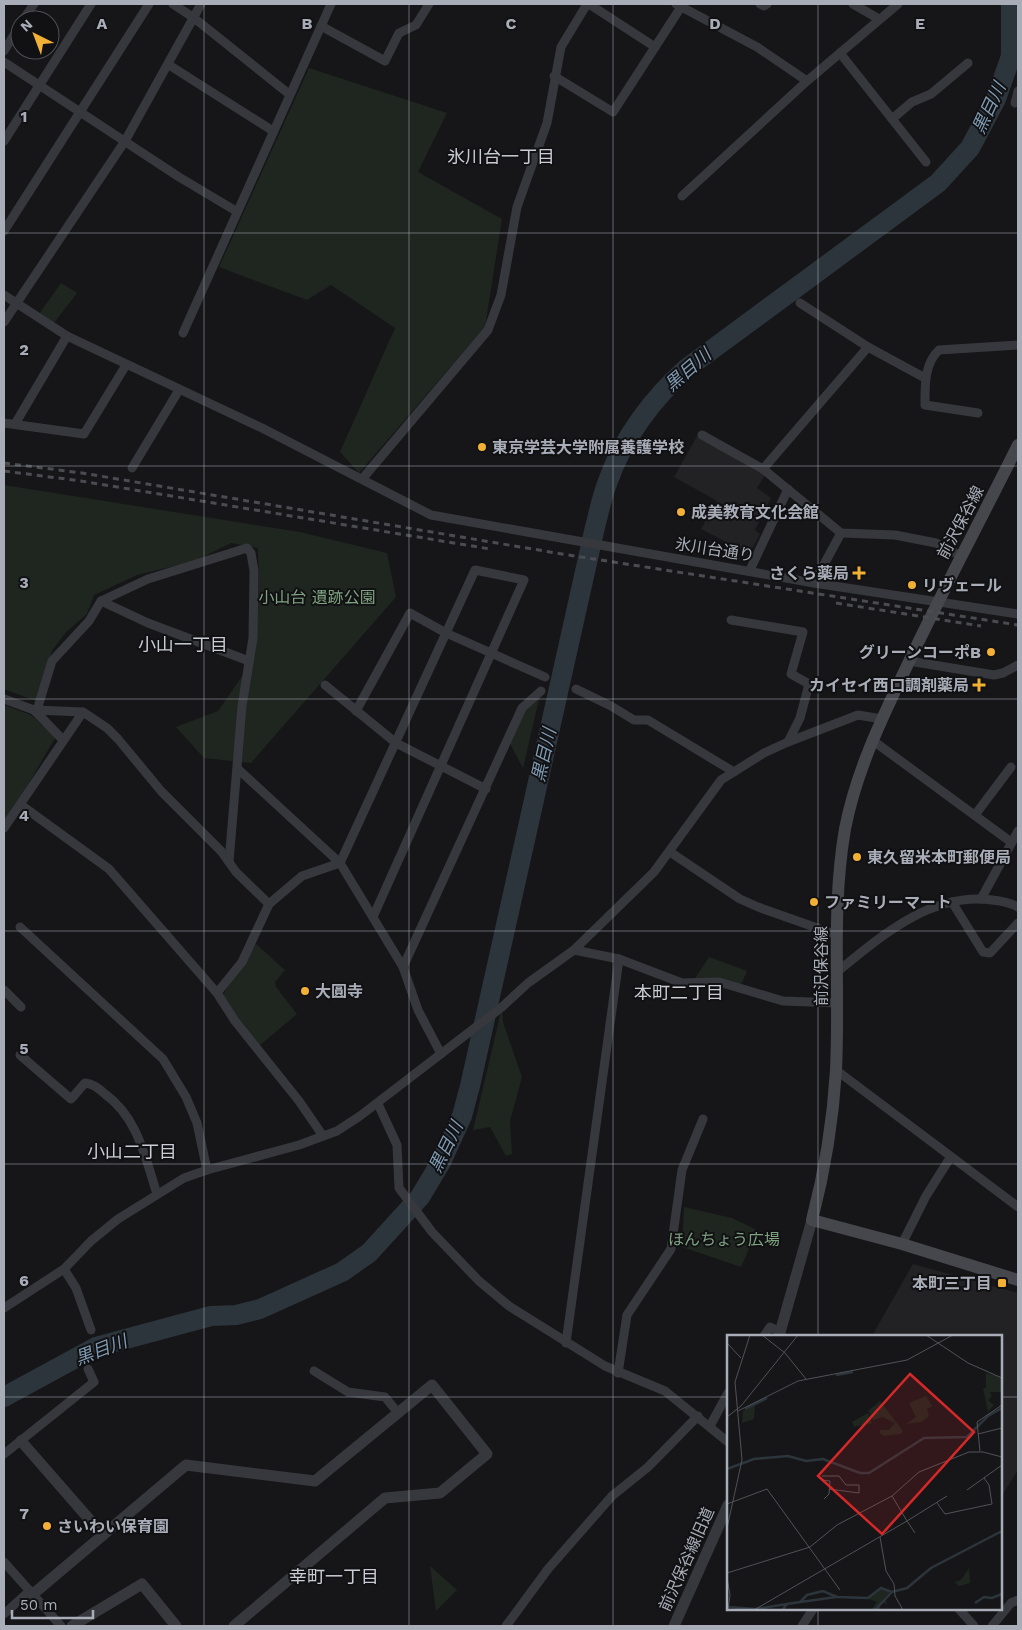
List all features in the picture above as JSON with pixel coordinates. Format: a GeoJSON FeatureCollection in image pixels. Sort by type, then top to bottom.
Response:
{"type":"FeatureCollection","features":[{"type":"Feature","properties":{"kind":"main road","name":"前沢保谷線"},"geometry":{"type":"LineString","coordinates":[[812,1220],[826,1168],[836,1070],[839,879],[846,828],[855,788],[872,740],[909,660],[961,556],[1014,464],[1018,445]]}},
{"type":"Feature","properties":{"kind":"main road"},"geometry":{"type":"LineString","coordinates":[[812,1220],[902,1244],[1018,1280]]}},
{"type":"Feature","properties":{"kind":"street"},"geometry":{"type":"LineString","coordinates":[[4,141],[91,4]]}},
{"type":"Feature","properties":{"kind":"street"},"geometry":{"type":"LineString","coordinates":[[4,231],[149,4]]}},
{"type":"Feature","properties":{"kind":"street"},"geometry":{"type":"LineString","coordinates":[[172,4],[194,18],[289,94]]}},
{"type":"Feature","properties":{"kind":"street"},"geometry":{"type":"LineString","coordinates":[[4,322],[125,141],[169,65],[201,4]]}},
{"type":"Feature","properties":{"kind":"street"},"geometry":{"type":"LineString","coordinates":[[183,334],[236,211],[331,4]]}},
{"type":"Feature","properties":{"kind":"street"},"geometry":{"type":"LineString","coordinates":[[321,26],[386,61],[399,33],[416,25],[428,4]]}},
{"type":"Feature","properties":{"kind":"street"},"geometry":{"type":"LineString","coordinates":[[363,478],[488,330],[501,295],[517,207],[547,123],[554,76],[561,47],[588,4],[655,47]]}},
{"type":"Feature","properties":{"kind":"street"},"geometry":{"type":"LineString","coordinates":[[760,4],[764,6],[767,4]]}},
{"type":"Feature","properties":{"kind":"street"},"geometry":{"type":"LineString","coordinates":[[853,4],[879,19]]}},
{"type":"Feature","properties":{"kind":"street"},"geometry":{"type":"LineString","coordinates":[[682,196],[807,81],[898,4]]}},
{"type":"Feature","properties":{"kind":"street"},"geometry":{"type":"LineString","coordinates":[[554,76],[614,112],[679,6],[758,47],[807,81]]}},
{"type":"Feature","properties":{"kind":"street"},"geometry":{"type":"LineString","coordinates":[[840,53],[926,162]]}},
{"type":"Feature","properties":{"kind":"street"},"geometry":{"type":"LineString","coordinates":[[4,62],[179,177],[236,211]]}},
{"type":"Feature","properties":{"kind":"street"},"geometry":{"type":"LineString","coordinates":[[892,119],[912,102],[931,94],[968,63]]}},
{"type":"Feature","properties":{"kind":"street"},"geometry":{"type":"LineString","coordinates":[[169,65],[273,131]]}},
{"type":"Feature","properties":{"kind":"street"},"geometry":{"type":"LineString","coordinates":[[1015,103],[1018,91]]}},
{"type":"Feature","properties":{"kind":"street","name":"氷川台通り"},"geometry":{"type":"LineString","coordinates":[[4,295],[67,336],[262,428],[363,478],[431,515],[750,570],[814,583],[1018,614]]}},
{"type":"Feature","properties":{"kind":"street"},"geometry":{"type":"LineString","coordinates":[[800,303],[868,347],[925,378]]}},
{"type":"Feature","properties":{"kind":"street"},"geometry":{"type":"LineString","coordinates":[[15,424],[67,336]]}},
{"type":"Feature","properties":{"kind":"street"},"geometry":{"type":"LineString","coordinates":[[978,413],[925,405],[925,378],[932,356],[940,350],[1018,345]]}},
{"type":"Feature","properties":{"kind":"street"},"geometry":{"type":"LineString","coordinates":[[763,469],[868,347]]}},
{"type":"Feature","properties":{"kind":"street"},"geometry":{"type":"LineString","coordinates":[[4,423],[84,434],[126,365]]}},
{"type":"Feature","properties":{"kind":"street"},"geometry":{"type":"LineString","coordinates":[[132,468],[179,390]]}},
{"type":"Feature","properties":{"kind":"street"},"geometry":{"type":"LineString","coordinates":[[702,435],[763,469],[841,533],[895,535],[936,544],[961,556]]}},
{"type":"Feature","properties":{"kind":"street"},"geometry":{"type":"LineString","coordinates":[[750,570],[788,489]]}},
{"type":"Feature","properties":{"kind":"street"},"geometry":{"type":"LineString","coordinates":[[814,583],[841,533]]}},
{"type":"Feature","properties":{"kind":"street"},"geometry":{"type":"LineString","coordinates":[[36,710],[52,662],[89,621],[101,601],[148,579],[247,548],[251,553],[254,571],[253,638],[242,706],[229,862]]}},
{"type":"Feature","properties":{"kind":"street"},"geometry":{"type":"LineString","coordinates":[[217,993],[242,962],[269,904],[302,876],[340,862],[475,570],[524,580],[373,917]]}},
{"type":"Feature","properties":{"kind":"street"},"geometry":{"type":"LineString","coordinates":[[101,601],[148,623],[250,662]]}},
{"type":"Feature","properties":{"kind":"street"},"geometry":{"type":"LineString","coordinates":[[356,711],[410,614],[545,677]]}},
{"type":"Feature","properties":{"kind":"street"},"geometry":{"type":"LineString","coordinates":[[731,620],[803,632],[791,674],[809,684],[800,718],[788,742]]}},
{"type":"Feature","properties":{"kind":"street"},"geometry":{"type":"LineString","coordinates":[[909,660],[994,675],[1003,673],[1018,665]]}},
{"type":"Feature","properties":{"kind":"street"},"geometry":{"type":"LineString","coordinates":[[325,685],[396,743],[486,789]]}},
{"type":"Feature","properties":{"kind":"street"},"geometry":{"type":"LineString","coordinates":[[576,689],[611,706],[634,720],[648,720],[734,772]]}},
{"type":"Feature","properties":{"kind":"street"},"geometry":{"type":"LineString","coordinates":[[402,967],[522,708],[541,691]]}},
{"type":"Feature","properties":{"kind":"street"},"geometry":{"type":"LineString","coordinates":[[4,699],[36,710],[83,712],[113,734],[161,792],[216,845],[229,862],[269,904]]}},
{"type":"Feature","properties":{"kind":"street"},"geometry":{"type":"LineString","coordinates":[[36,710],[62,740]]}},
{"type":"Feature","properties":{"kind":"street"},"geometry":{"type":"LineString","coordinates":[[4,828],[21,805],[62,740],[83,712]]}},
{"type":"Feature","properties":{"kind":"street"},"geometry":{"type":"LineString","coordinates":[[4,1308],[64,1269],[103,1230],[184,1178],[324,1136],[348,1125],[502,1008],[528,983],[574,950],[629,897],[670,852],[721,780],[764,753],[788,742],[858,716],[882,718]]}},
{"type":"Feature","properties":{"kind":"street"},"geometry":{"type":"LineString","coordinates":[[872,740],[1012,842]]}},
{"type":"Feature","properties":{"kind":"street"},"geometry":{"type":"LineString","coordinates":[[975,815],[1011,767]]}},
{"type":"Feature","properties":{"kind":"street"},"geometry":{"type":"LineString","coordinates":[[238,769],[340,862],[402,967],[418,1010],[441,1054]]}},
{"type":"Feature","properties":{"kind":"street"},"geometry":{"type":"LineString","coordinates":[[21,805],[108,869],[217,993],[235,1021],[324,1136]]}},
{"type":"Feature","properties":{"kind":"street"},"geometry":{"type":"LineString","coordinates":[[982,899],[1018,830]]}},
{"type":"Feature","properties":{"kind":"street"},"geometry":{"type":"LineString","coordinates":[[670,852],[749,903],[837,935]]}},
{"type":"Feature","properties":{"kind":"street"},"geometry":{"type":"LineString","coordinates":[[837,972],[869,945],[923,910],[952,902],[982,899],[1018,907]]}},
{"type":"Feature","properties":{"kind":"street"},"geometry":{"type":"LineString","coordinates":[[952,902],[983,952],[990,954],[1018,923]]}},
{"type":"Feature","properties":{"kind":"street"},"geometry":{"type":"LineString","coordinates":[[20,928],[163,1060],[186,1097],[197,1123],[207,1170]]}},
{"type":"Feature","properties":{"kind":"street"},"geometry":{"type":"LineString","coordinates":[[574,950],[619,959],[682,983],[719,982],[782,1001],[837,1003]]}},
{"type":"Feature","properties":{"kind":"street"},"geometry":{"type":"LineString","coordinates":[[566,1342],[619,959]]}},
{"type":"Feature","properties":{"kind":"street"},"geometry":{"type":"LineString","coordinates":[[5,995],[21,1007]]}},
{"type":"Feature","properties":{"kind":"street"},"geometry":{"type":"LineString","coordinates":[[20,1055],[71,1099],[85,1083],[92,1084],[120,1105],[137,1131],[157,1194]]}},
{"type":"Feature","properties":{"kind":"street"},"geometry":{"type":"LineString","coordinates":[[836,1070],[950,1158],[1018,1207]]}},
{"type":"Feature","properties":{"kind":"street"},"geometry":{"type":"LineString","coordinates":[[378,1104],[398,1145],[400,1188],[422,1220],[454,1256],[493,1294],[566,1342],[618,1373],[665,1390],[727,1441]]}},
{"type":"Feature","properties":{"kind":"street"},"geometry":{"type":"LineString","coordinates":[[618,1373],[627,1314],[671,1249],[682,1170],[703,1119]]}},
{"type":"Feature","properties":{"kind":"street"},"geometry":{"type":"LineString","coordinates":[[902,1244],[926,1196],[950,1158]]}},
{"type":"Feature","properties":{"kind":"street"},"geometry":{"type":"LineString","coordinates":[[765,1335],[770,1327],[780,1334],[812,1220]]}},
{"type":"Feature","properties":{"kind":"street"},"geometry":{"type":"LineString","coordinates":[[64,1269],[76,1288],[91,1330]]}},
{"type":"Feature","properties":{"kind":"street"},"geometry":{"type":"LineString","coordinates":[[4,1454],[94,1382],[88,1369]]}},
{"type":"Feature","properties":{"kind":"street"},"geometry":{"type":"LineString","coordinates":[[314,1371],[348,1392],[385,1396],[398,1413]]}},
{"type":"Feature","properties":{"kind":"street"},"geometry":{"type":"LineString","coordinates":[[4,1614],[25,1595],[32,1594],[103,1536],[186,1465],[315,1481],[432,1385],[487,1454],[440,1493],[385,1498],[234,1626]]}},
{"type":"Feature","properties":{"kind":"street"},"geometry":{"type":"LineString","coordinates":[[710,1426],[727,1396]]}},
{"type":"Feature","properties":{"kind":"street"},"geometry":{"type":"LineString","coordinates":[[506,1626],[548,1569],[612,1496],[648,1467],[698,1416]]}},
{"type":"Feature","properties":{"kind":"street"},"geometry":{"type":"LineString","coordinates":[[21,1441],[103,1536]]}},
{"type":"Feature","properties":{"kind":"street","name":"前沢保谷線旧道"},"geometry":{"type":"LineString","coordinates":[[674,1626],[727,1507]]}},
{"type":"Feature","properties":{"kind":"street"},"geometry":{"type":"LineString","coordinates":[[4,1562],[61,1626]]}},
{"type":"Feature","properties":{"kind":"street"},"geometry":{"type":"LineString","coordinates":[[72,1626],[142,1584],[176,1626]]}},
{"type":"Feature","properties":{"kind":"street"},"geometry":{"type":"LineString","coordinates":[[992,1626],[1011,1604],[1018,1600]]}},
{"type":"Feature","properties":{"kind":"street"},"geometry":{"type":"LineString","coordinates":[[802,1626],[812,1610]]}},
{"type":"Feature","properties":{"kind":"street"},"geometry":{"type":"LineString","coordinates":[[960,1610],[974,1626]]}},
{"type":"Feature","properties":{"kind":"shaded area"},"geometry":{"type":"Polygon","coordinates":[[[697,436],[765,475],[757,488],[771,498],[755,530],[760,534],[749,554],[701,529],[717,501],[674,477],[697,436]]]}},
{"type":"Feature","properties":{"kind":"shaded area"},"geometry":{"type":"Polygon","coordinates":[[[913,1264],[1018,1293],[1018,1470],[1002,1495],[1002,1335],[873,1335],[913,1264]]]}},
{"type":"Feature","properties":{"kind":"green space"},"geometry":{"type":"Polygon","coordinates":[[[309,68],[447,113],[418,172],[502,219],[485,327],[359,473],[340,452],[395,328],[331,285],[307,300],[219,267],[309,68]]]}},
{"type":"Feature","properties":{"kind":"green space"},"geometry":{"type":"Polygon","coordinates":[[[61,283],[77,293],[53,324],[39,314],[61,283]]]}},
{"type":"Feature","properties":{"kind":"green space","name":"小山台 遺跡公園"},"geometry":{"type":"Polygon","coordinates":[[[4,485],[300,532],[387,553],[396,597],[251,763],[204,758],[176,727],[218,711],[254,659],[259,580],[258,548],[231,543],[195,561],[137,575],[94,595],[87,614],[66,632],[52,651],[36,701],[4,689],[4,485]]]}},
{"type":"Feature","properties":{"kind":"green space"},"geometry":{"type":"Polygon","coordinates":[[[541,691],[523,768],[508,740],[522,708],[541,691]]]}},
{"type":"Feature","properties":{"kind":"green space"},"geometry":{"type":"Polygon","coordinates":[[[4,705],[31,715],[55,738],[18,802],[4,821],[4,705]]]}},
{"type":"Feature","properties":{"kind":"green space"},"geometry":{"type":"Polygon","coordinates":[[[255,943],[285,970],[275,982],[276,987],[297,1014],[259,1046],[241,1024],[223,995],[255,943]]]}},
{"type":"Feature","properties":{"kind":"green space"},"geometry":{"type":"Polygon","coordinates":[[[709,957],[747,971],[741,985],[694,980],[709,957]]]}},
{"type":"Feature","properties":{"kind":"green space"},"geometry":{"type":"Polygon","coordinates":[[[502,1007],[503,1022],[522,1077],[510,1121],[512,1154],[506,1156],[490,1127],[473,1130],[502,1007]]]}},
{"type":"Feature","properties":{"kind":"green space","name":"ほんちょう広場"},"geometry":{"type":"Polygon","coordinates":[[[684,1207],[732,1218],[757,1230],[741,1267],[682,1247],[684,1207]]]}},
{"type":"Feature","properties":{"kind":"green space"},"geometry":{"type":"Polygon","coordinates":[[[430,1566],[457,1590],[436,1611],[430,1566]]]}},
{"type":"Feature","properties":{"kind":"waterway","name":"黒目川"},"geometry":{"type":"LineString","coordinates":[[4,1397],[96,1347],[211,1316],[236,1315],[260,1309],[342,1272],[369,1253],[420,1197],[441,1162],[462,1116],[470,1086],[595,527],[602,498],[614,465],[640,420],[662,392],[687,368],[938,183],[970,148],[996,99],[1011,56],[1011,4]]}},
{"type":"Feature","properties":{"kind":"railway"},"geometry":{"type":"LineString","coordinates":[[4,463],[82,473],[562,554],[1018,625]]}},
{"type":"Feature","properties":{"kind":"railway"},"geometry":{"type":"LineString","coordinates":[[4,471],[81,481],[490,549]]}},
{"type":"Feature","properties":{"kind":"railway"},"geometry":{"type":"LineString","coordinates":[[836,603],[981,626]]}},
{"type":"Feature","properties":{"kind":"place","name":"東京学芸大学附属養護学校"},"geometry":{"type":"Point","coordinates":[482,447]}},
{"type":"Feature","properties":{"kind":"place","name":"成美教育文化会館"},"geometry":{"type":"Point","coordinates":[681,512]}},
{"type":"Feature","properties":{"kind":"place","name":"さくら薬局"},"geometry":{"type":"Point","coordinates":[859,573]}},
{"type":"Feature","properties":{"kind":"place","name":"リヴェール"},"geometry":{"type":"Point","coordinates":[912,585]}},
{"type":"Feature","properties":{"kind":"place","name":"グリーンコーポB"},"geometry":{"type":"Point","coordinates":[991,652]}},
{"type":"Feature","properties":{"kind":"place","name":"カイセイ西口調剤薬局"},"geometry":{"type":"Point","coordinates":[979,685]}},
{"type":"Feature","properties":{"kind":"place","name":"東久留米本町郵便局"},"geometry":{"type":"Point","coordinates":[857,857]}},
{"type":"Feature","properties":{"kind":"place","name":"ファミリーマート"},"geometry":{"type":"Point","coordinates":[814,902]}},
{"type":"Feature","properties":{"kind":"place","name":"大圓寺"},"geometry":{"type":"Point","coordinates":[305,991]}},
{"type":"Feature","properties":{"kind":"place","name":"本町三丁目"},"geometry":{"type":"Point","coordinates":[1002,1283]}},
{"type":"Feature","properties":{"kind":"place","name":"さいわい保育園"},"geometry":{"type":"Point","coordinates":[47,1526]}},
{"type":"Feature","properties":{"kind":"district","name":"氷川台一丁目"},"geometry":{"type":"Point","coordinates":[501,157]}},
{"type":"Feature","properties":{"kind":"district","name":"小山一丁目"},"geometry":{"type":"Point","coordinates":[183,645]}},
{"type":"Feature","properties":{"kind":"district","name":"本町二丁目"},"geometry":{"type":"Point","coordinates":[679,993]}},
{"type":"Feature","properties":{"kind":"district","name":"小山二丁目"},"geometry":{"type":"Point","coordinates":[132,1152]}},
{"type":"Feature","properties":{"kind":"district","name":"幸町一丁目"},"geometry":{"type":"Point","coordinates":[334,1577]}}]}
